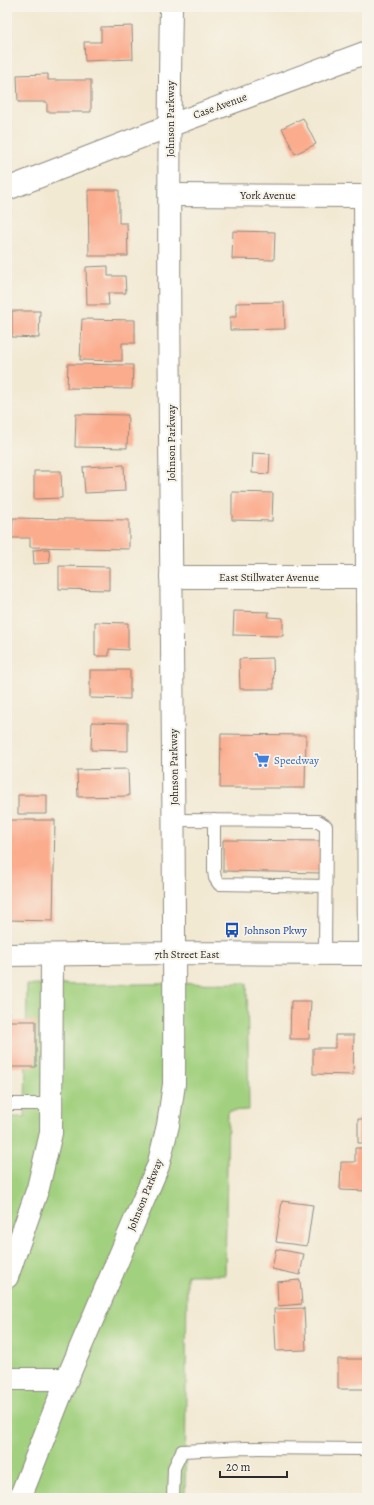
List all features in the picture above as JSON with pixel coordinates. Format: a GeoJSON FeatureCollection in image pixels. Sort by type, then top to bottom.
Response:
{"type":"FeatureCollection","features":[{"type":"Feature","properties":{"kind":"street","name":"Johnson Parkway"},"geometry":{"type":"LineString","coordinates":[[20,1498],[67,1380],[158,1166],[168,1125],[174,1084],[175,820],[171,577],[171,7]]}},
{"type":"Feature","properties":{"kind":"street","name":"Case Avenue"},"geometry":{"type":"LineString","coordinates":[[7,189],[367,52]]}},
{"type":"Feature","properties":{"kind":"street","name":"York Avenue"},"geometry":{"type":"LineString","coordinates":[[170,195],[363,196]]}},
{"type":"Feature","properties":{"kind":"street","name":"East Stillwater Avenue"},"geometry":{"type":"LineString","coordinates":[[171,577],[364,577]]}},
{"type":"Feature","properties":{"kind":"street","name":"7th Street East"},"geometry":{"type":"LineString","coordinates":[[7,955],[175,953],[366,954]]}},
{"type":"Feature","properties":{"kind":"street"},"geometry":{"type":"LineString","coordinates":[[7,1277],[38,1188],[51,1133],[52,955]]}},
{"type":"Feature","properties":{"kind":"street"},"geometry":{"type":"LineString","coordinates":[[7,1380],[67,1380]]}},
{"type":"Feature","properties":{"kind":"lane"},"geometry":{"type":"LineString","coordinates":[[363,196],[366,954]]}},
{"type":"Feature","properties":{"kind":"lane"},"geometry":{"type":"LineString","coordinates":[[175,820],[318,821],[323,823],[326,826],[325,953]]}},
{"type":"Feature","properties":{"kind":"lane"},"geometry":{"type":"LineString","coordinates":[[214,820],[214,871],[215,878],[219,884],[326,886]]}},
{"type":"Feature","properties":{"kind":"lane"},"geometry":{"type":"LineString","coordinates":[[7,1104],[51,1104]]}},
{"type":"Feature","properties":{"kind":"lane"},"geometry":{"type":"LineString","coordinates":[[173,1498],[174,1468],[182,1451],[245,1448],[367,1449]]}},
{"type":"Feature","properties":{"kind":"green space"},"geometry":{"type":"Polygon","coordinates":[[[247,983],[249,1110],[228,1111],[225,1275],[187,1275],[185,1498],[7,1498],[7,1117],[25,1117],[27,985],[247,983]]]}},
{"type":"Feature","properties":{"kind":"building"},"geometry":{"type":"Polygon","coordinates":[[[132,26],[133,59],[85,61],[84,42],[101,42],[101,27],[132,26]]]}},
{"type":"Feature","properties":{"kind":"building"},"geometry":{"type":"Polygon","coordinates":[[[48,74],[48,80],[91,80],[91,112],[47,112],[47,102],[18,102],[17,75],[48,74]]]}},
{"type":"Feature","properties":{"kind":"building"},"geometry":{"type":"Polygon","coordinates":[[[303,118],[316,144],[295,154],[282,128],[303,118]]]}},
{"type":"Feature","properties":{"kind":"building"},"geometry":{"type":"Polygon","coordinates":[[[88,190],[119,190],[119,223],[127,223],[128,256],[89,256],[88,190]]]}},
{"type":"Feature","properties":{"kind":"building"},"geometry":{"type":"Polygon","coordinates":[[[233,231],[275,232],[274,260],[232,259],[233,231]]]}},
{"type":"Feature","properties":{"kind":"building"},"geometry":{"type":"Polygon","coordinates":[[[108,266],[108,276],[125,276],[126,293],[108,293],[109,305],[87,305],[86,267],[108,266]]]}},
{"type":"Feature","properties":{"kind":"building"},"geometry":{"type":"Polygon","coordinates":[[[284,302],[285,329],[230,330],[230,317],[236,317],[236,303],[284,302]]]}},
{"type":"Feature","properties":{"kind":"building"},"geometry":{"type":"Polygon","coordinates":[[[12,311],[40,311],[39,338],[12,337],[12,311]]]}},
{"type":"Feature","properties":{"kind":"building"},"geometry":{"type":"Polygon","coordinates":[[[82,319],[135,320],[135,343],[122,343],[122,361],[80,360],[82,319]]]}},
{"type":"Feature","properties":{"kind":"building"},"geometry":{"type":"Polygon","coordinates":[[[68,364],[133,365],[132,389],[67,388],[68,364]]]}},
{"type":"Feature","properties":{"kind":"building"},"geometry":{"type":"Polygon","coordinates":[[[76,414],[128,415],[127,448],[75,447],[76,414]]]}},
{"type":"Feature","properties":{"kind":"building"},"geometry":{"type":"Polygon","coordinates":[[[253,453],[270,454],[269,474],[252,473],[253,453]]]}},
{"type":"Feature","properties":{"kind":"building"},"geometry":{"type":"Polygon","coordinates":[[[124,465],[125,491],[85,493],[83,467],[124,465]]]}},
{"type":"Feature","properties":{"kind":"building"},"geometry":{"type":"Polygon","coordinates":[[[34,471],[61,471],[62,498],[34,499],[34,471]]]}},
{"type":"Feature","properties":{"kind":"building"},"geometry":{"type":"Polygon","coordinates":[[[232,492],[273,493],[272,521],[232,520],[232,492]]]}},
{"type":"Feature","properties":{"kind":"building"},"geometry":{"type":"Polygon","coordinates":[[[13,518],[129,520],[129,549],[30,547],[30,538],[12,538],[13,518]]]}},
{"type":"Feature","properties":{"kind":"building"},"geometry":{"type":"Polygon","coordinates":[[[49,549],[50,563],[34,564],[33,550],[49,549]]]}},
{"type":"Feature","properties":{"kind":"building"},"geometry":{"type":"Polygon","coordinates":[[[59,566],[109,567],[109,590],[59,589],[59,566]]]}},
{"type":"Feature","properties":{"kind":"building"},"geometry":{"type":"Polygon","coordinates":[[[234,611],[269,612],[268,617],[283,618],[283,636],[233,635],[234,611]]]}},
{"type":"Feature","properties":{"kind":"building"},"geometry":{"type":"Polygon","coordinates":[[[95,622],[128,623],[128,650],[109,649],[109,656],[95,656],[95,622]]]}},
{"type":"Feature","properties":{"kind":"building"},"geometry":{"type":"Polygon","coordinates":[[[273,658],[274,689],[240,689],[239,659],[273,658]]]}},
{"type":"Feature","properties":{"kind":"building"},"geometry":{"type":"Polygon","coordinates":[[[90,670],[130,670],[130,699],[90,698],[90,670]]]}},
{"type":"Feature","properties":{"kind":"building"},"geometry":{"type":"Polygon","coordinates":[[[92,722],[128,723],[128,751],[91,750],[92,722]]]}},
{"type":"Feature","properties":{"kind":"building"},"geometry":{"type":"Polygon","coordinates":[[[221,734],[306,735],[305,788],[220,788],[221,734]]]}},
{"type":"Feature","properties":{"kind":"building"},"geometry":{"type":"Polygon","coordinates":[[[128,769],[129,796],[78,797],[77,770],[128,769]]]}},
{"type":"Feature","properties":{"kind":"building"},"geometry":{"type":"Polygon","coordinates":[[[18,795],[47,795],[47,814],[18,814],[18,795]]]}},
{"type":"Feature","properties":{"kind":"building"},"geometry":{"type":"Polygon","coordinates":[[[7,820],[55,820],[53,921],[7,920],[7,820]]]}},
{"type":"Feature","properties":{"kind":"building"},"geometry":{"type":"Polygon","coordinates":[[[223,840],[323,841],[323,873],[223,871],[223,840]]]}},
{"type":"Feature","properties":{"kind":"building"},"geometry":{"type":"Polygon","coordinates":[[[291,1001],[311,1001],[309,1039],[290,1039],[291,1001]]]}},
{"type":"Feature","properties":{"kind":"building"},"geometry":{"type":"Polygon","coordinates":[[[7,1007],[9,1007],[9,1021],[36,1021],[36,1067],[9,1067],[9,1088],[7,1088],[7,1007]]]}},
{"type":"Feature","properties":{"kind":"building"},"geometry":{"type":"Polygon","coordinates":[[[335,1035],[354,1035],[353,1075],[313,1074],[313,1048],[335,1048],[335,1035]]]}},
{"type":"Feature","properties":{"kind":"building"},"geometry":{"type":"Polygon","coordinates":[[[358,1119],[367,1119],[367,1143],[358,1143],[358,1119]]]}},
{"type":"Feature","properties":{"kind":"building"},"geometry":{"type":"Polygon","coordinates":[[[355,1148],[367,1148],[367,1191],[340,1190],[341,1162],[355,1162],[355,1148]]]}},
{"type":"Feature","properties":{"kind":"building"},"geometry":{"type":"Polygon","coordinates":[[[282,1201],[313,1205],[307,1246],[276,1242],[282,1201]]]}},
{"type":"Feature","properties":{"kind":"building"},"geometry":{"type":"Polygon","coordinates":[[[276,1249],[304,1254],[300,1275],[272,1269],[276,1249]]]}},
{"type":"Feature","properties":{"kind":"building"},"geometry":{"type":"Polygon","coordinates":[[[300,1280],[302,1304],[278,1306],[277,1282],[300,1280]]]}},
{"type":"Feature","properties":{"kind":"building"},"geometry":{"type":"Polygon","coordinates":[[[304,1308],[306,1350],[276,1351],[274,1309],[304,1308]]]}},
{"type":"Feature","properties":{"kind":"building"},"geometry":{"type":"Polygon","coordinates":[[[338,1359],[367,1359],[367,1389],[338,1389],[338,1359]]]}},
{"type":"Feature","properties":{"kind":"place","name":"Speedway"},"geometry":{"type":"Point","coordinates":[262,760]}},
{"type":"Feature","properties":{"kind":"place","name":"Johnson Pkwy"},"geometry":{"type":"Point","coordinates":[232,930]}}]}
